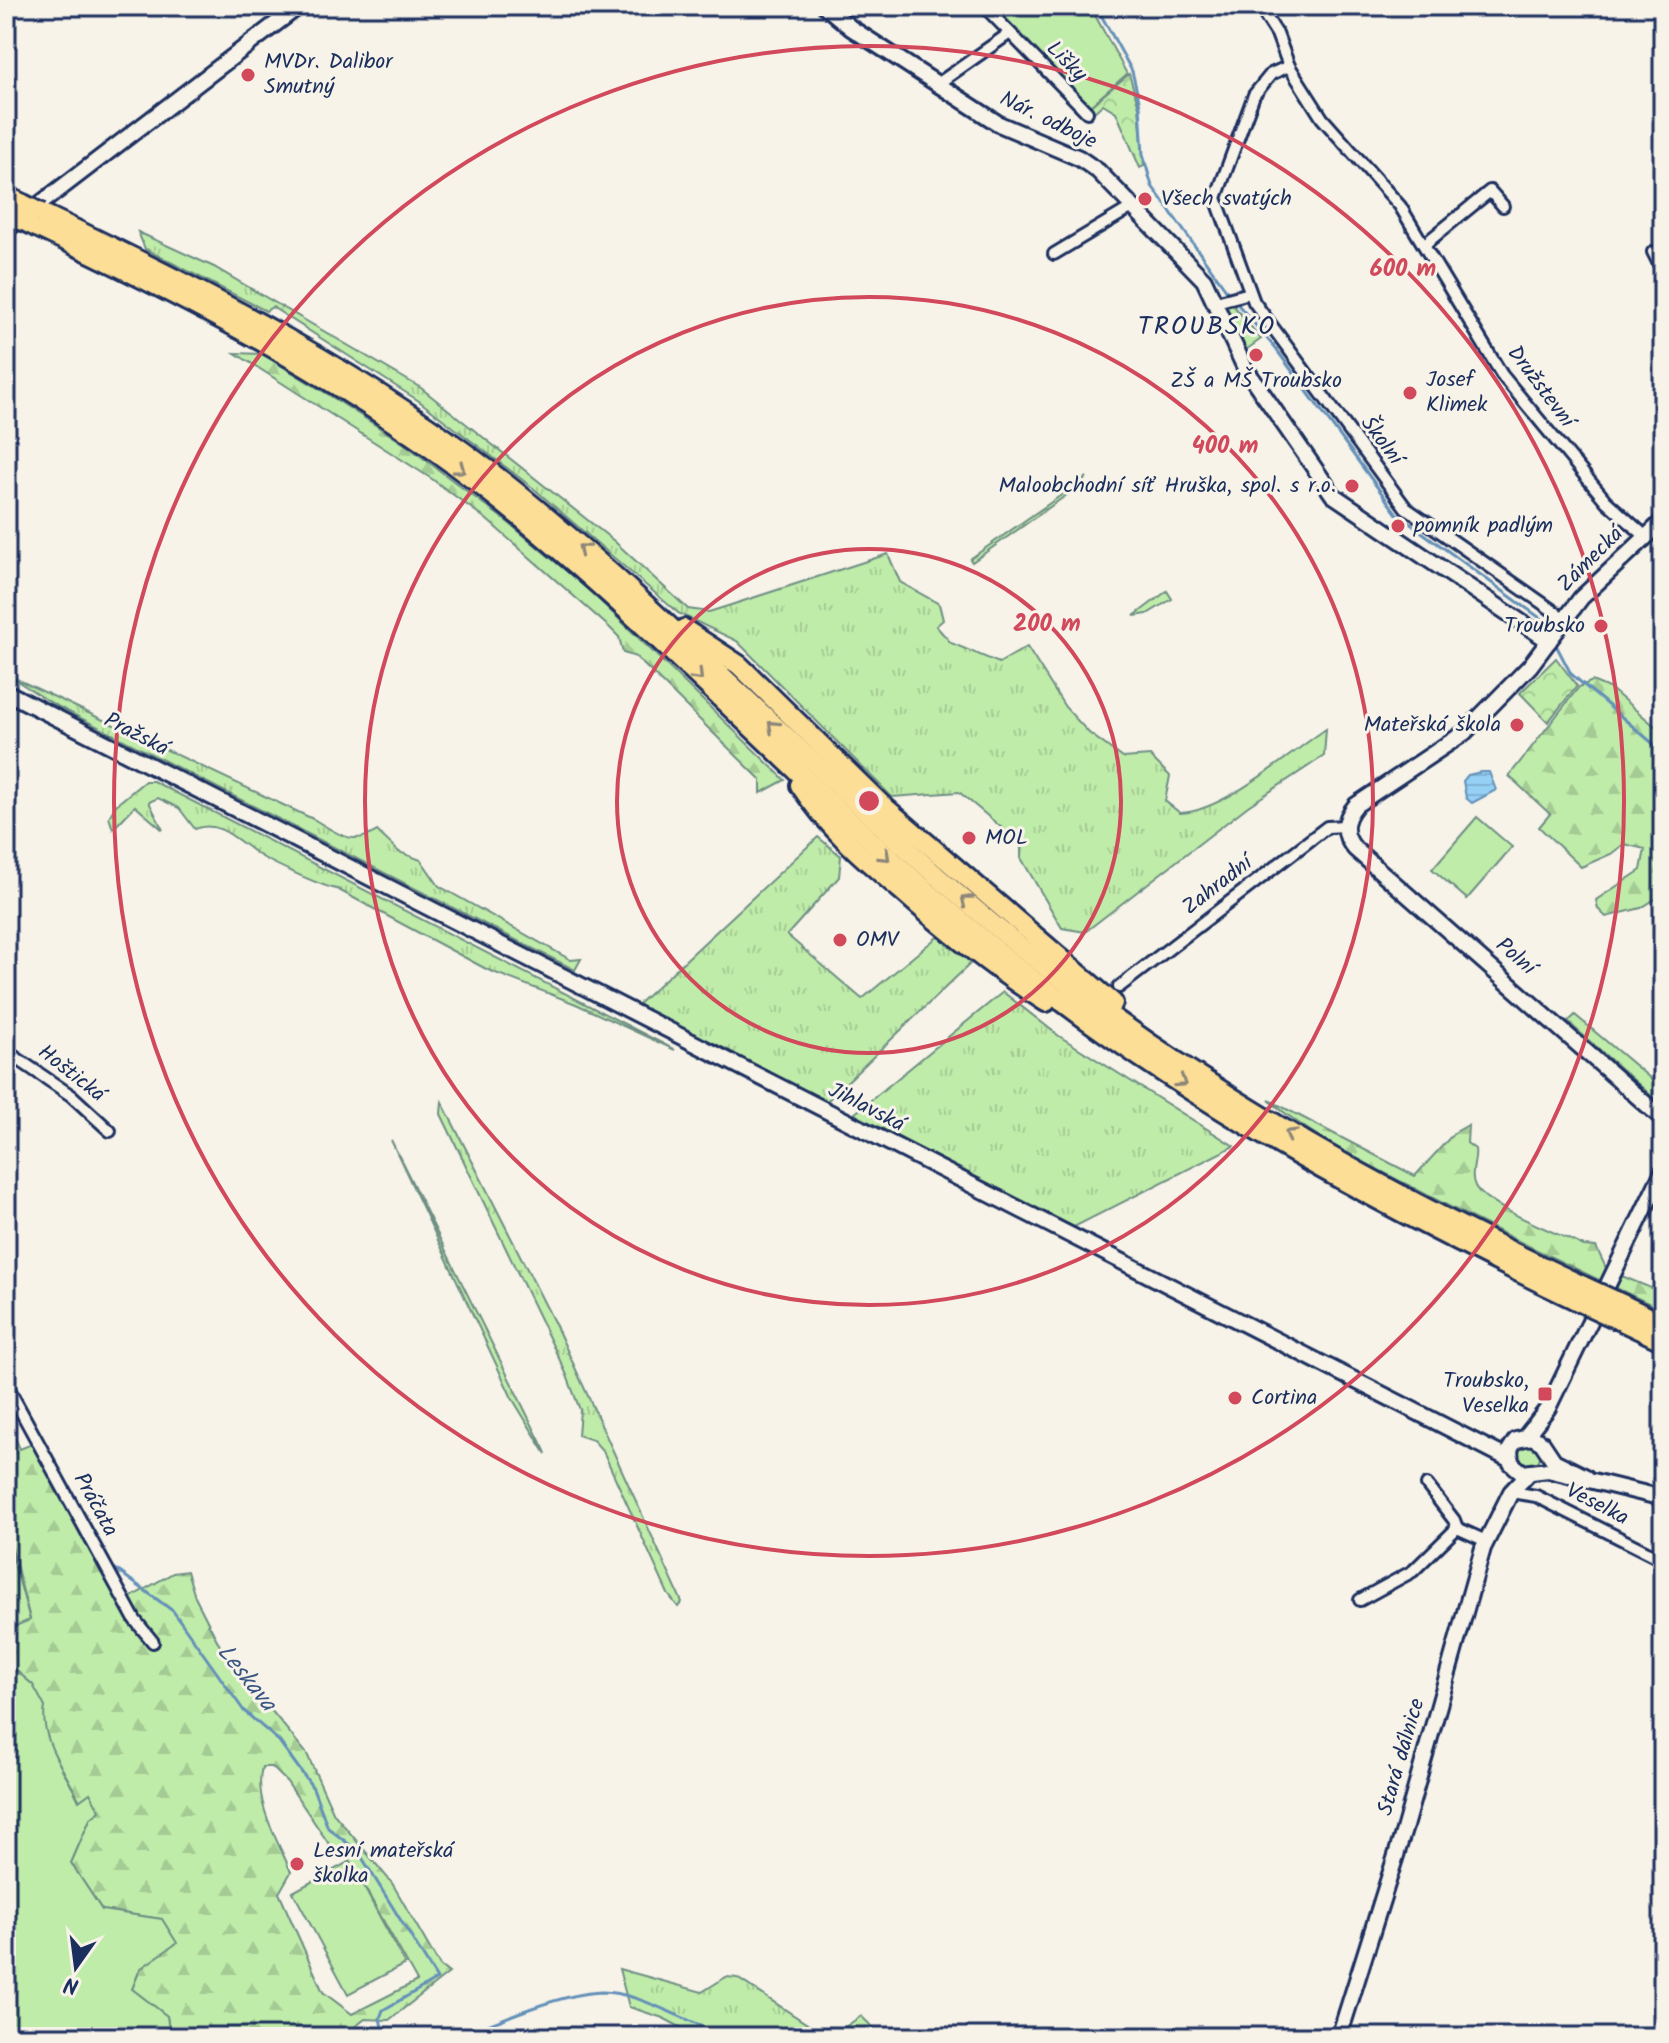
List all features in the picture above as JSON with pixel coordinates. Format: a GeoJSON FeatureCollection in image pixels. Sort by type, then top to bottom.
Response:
{"type":"FeatureCollection","features":[{"type":"Feature","properties":{"kind":"highway"},"geometry":{"type":"LineString","coordinates":[[18,213],[242,312],[366,385],[473,459],[614,576],[901,847],[1052,972],[1181,1063],[1301,1140],[1580,1293]]}},
{"type":"Feature","properties":{"kind":"highway"},"geometry":{"type":"LineString","coordinates":[[18,213],[235,324],[301,361],[417,436],[506,504],[589,575],[785,762],[955,916],[1039,984],[1135,1052],[1296,1155],[1620,1312],[1663,1341]]}},
{"type":"Feature","properties":{"kind":"highway"},"geometry":{"type":"LineString","coordinates":[[1620,1312],[1663,1324]]}},
{"type":"Feature","properties":{"kind":"main road"},"geometry":{"type":"LineString","coordinates":[[18,213],[187,92],[299,6]]}},
{"type":"Feature","properties":{"kind":"main road","name":"Nár. odboje"},"geometry":{"type":"LineString","coordinates":[[825,6],[851,28],[999,124],[1079,158],[1098,171],[1227,299],[1245,368],[1333,495],[1556,632]]}},
{"type":"Feature","properties":{"kind":"main road","name":"Zámecká"},"geometry":{"type":"LineString","coordinates":[[1345,826],[1356,805],[1464,733],[1530,666],[1595,583],[1663,521]]}},
{"type":"Feature","properties":{"kind":"main road","name":"Pražská"},"geometry":{"type":"LineString","coordinates":[[6,692],[246,816]]}},
{"type":"Feature","properties":{"kind":"main road","name":"Jihlavská"},"geometry":{"type":"LineString","coordinates":[[246,816],[1511,1463],[1533,1472],[1586,1477],[1663,1498]]}},
{"type":"Feature","properties":{"kind":"main road","name":"Polní"},"geometry":{"type":"LineString","coordinates":[[1345,826],[1346,838],[1355,849],[1663,1119]]}},
{"type":"Feature","properties":{"kind":"main road"},"geometry":{"type":"LineString","coordinates":[[1511,1463],[1512,1444],[1526,1436],[1548,1408],[1663,1171]]}},
{"type":"Feature","properties":{"kind":"main road"},"geometry":{"type":"LineString","coordinates":[[1533,1472],[1544,1448],[1548,1408]]}},
{"type":"Feature","properties":{"kind":"main road","name":"Jihlavská"},"geometry":{"type":"LineString","coordinates":[[1526,1436],[1586,1477]]}},
{"type":"Feature","properties":{"kind":"main road","name":"Jihlavská"},"geometry":{"type":"LineString","coordinates":[[1466,1438],[1497,1445],[1512,1444]]}},
{"type":"Feature","properties":{"kind":"main road","name":"Stará dálnice"},"geometry":{"type":"LineString","coordinates":[[1511,1463],[1511,1492]]}},
{"type":"Feature","properties":{"kind":"main road","name":"Stará dálnice"},"geometry":{"type":"LineString","coordinates":[[1339,2037],[1404,1830],[1486,1541],[1511,1492],[1533,1472]]}},
{"type":"Feature","properties":{"kind":"street","name":"Lišky"},"geometry":{"type":"LineString","coordinates":[[984,6],[1087,112]]}},
{"type":"Feature","properties":{"kind":"street","name":"Družstevní"},"geometry":{"type":"LineString","coordinates":[[1259,6],[1277,35],[1289,66],[1322,118],[1400,206],[1502,375],[1606,501],[1645,536]]}},
{"type":"Feature","properties":{"kind":"street"},"geometry":{"type":"LineString","coordinates":[[936,85],[1010,33]]}},
{"type":"Feature","properties":{"kind":"street","name":"Školní"},"geometry":{"type":"LineString","coordinates":[[1289,66],[1271,74],[1254,95],[1216,198],[1250,293],[1259,311],[1406,508],[1556,632]]}},
{"type":"Feature","properties":{"kind":"street"},"geometry":{"type":"LineString","coordinates":[[1425,244],[1490,191],[1503,206]]}},
{"type":"Feature","properties":{"kind":"street"},"geometry":{"type":"LineString","coordinates":[[1054,254],[1134,206]]}},
{"type":"Feature","properties":{"kind":"street"},"geometry":{"type":"LineString","coordinates":[[1076,224],[1084,237]]}},
{"type":"Feature","properties":{"kind":"street"},"geometry":{"type":"LineString","coordinates":[[1653,252],[1663,272]]}},
{"type":"Feature","properties":{"kind":"street"},"geometry":{"type":"LineString","coordinates":[[1227,299],[1250,293]]}},
{"type":"Feature","properties":{"kind":"street","name":"Zahradní"},"geometry":{"type":"LineString","coordinates":[[1119,987],[1327,827],[1345,826]]}},
{"type":"Feature","properties":{"kind":"street","name":"Hoštická"},"geometry":{"type":"LineString","coordinates":[[6,1051],[72,1096],[110,1131]]}},
{"type":"Feature","properties":{"kind":"street","name":"Práčata"},"geometry":{"type":"LineString","coordinates":[[6,1384],[135,1620],[153,1642]]}},
{"type":"Feature","properties":{"kind":"street"},"geometry":{"type":"LineString","coordinates":[[1427,1485],[1457,1528],[1486,1541]]}},
{"type":"Feature","properties":{"kind":"street","name":"Veselka"},"geometry":{"type":"LineString","coordinates":[[1511,1492],[1536,1496],[1663,1560]]}},
{"type":"Feature","properties":{"kind":"street"},"geometry":{"type":"LineString","coordinates":[[1360,1600],[1413,1571],[1457,1528]]}},
{"type":"Feature","properties":{"kind":"green space"},"geometry":{"type":"Polygon","coordinates":[[[992,6],[1090,6],[1127,74],[1090,106],[992,6]]]}},
{"type":"Feature","properties":{"kind":"green space"},"geometry":{"type":"Polygon","coordinates":[[[1129,74],[1139,107],[1144,166],[1140,168],[1116,112],[1103,104],[1091,115],[1089,107],[1129,74]]]}},
{"type":"Feature","properties":{"kind":"green space"},"geometry":{"type":"Polygon","coordinates":[[[138,232],[214,267],[421,388],[614,541],[688,609],[709,612],[888,554],[900,582],[939,604],[943,620],[936,626],[951,643],[999,663],[1027,647],[1065,707],[1089,733],[1123,758],[1150,756],[1170,776],[1165,801],[1180,813],[1216,803],[1236,792],[1326,729],[1324,756],[1248,806],[1085,932],[1062,928],[1021,858],[1021,844],[959,792],[892,797],[737,641],[678,613],[533,488],[419,401],[272,307],[266,311],[145,249],[138,232]]]}},
{"type":"Feature","properties":{"kind":"green space"},"geometry":{"type":"Polygon","coordinates":[[[1227,306],[1234,306],[1261,339],[1243,352],[1227,306]]]}},
{"type":"Feature","properties":{"kind":"green space"},"geometry":{"type":"Polygon","coordinates":[[[235,353],[262,354],[329,395],[406,445],[510,524],[589,590],[785,780],[761,793],[761,780],[636,657],[623,653],[619,637],[609,627],[486,519],[432,479],[235,353]]]}},
{"type":"Feature","properties":{"kind":"green space"},"geometry":{"type":"Polygon","coordinates":[[[1087,477],[1078,487],[972,562],[970,559],[1087,477]]]}},
{"type":"Feature","properties":{"kind":"green space"},"geometry":{"type":"Polygon","coordinates":[[[1167,591],[1172,599],[1147,614],[1134,616],[1167,591]]]}},
{"type":"Feature","properties":{"kind":"green space"},"geometry":{"type":"Polygon","coordinates":[[[1556,658],[1577,686],[1548,722],[1520,693],[1556,658]]]}},
{"type":"Feature","properties":{"kind":"green space"},"geometry":{"type":"Polygon","coordinates":[[[6,674],[345,836],[360,838],[377,831],[399,852],[421,860],[439,886],[571,960],[581,959],[575,970],[55,705],[6,674]]]}},
{"type":"Feature","properties":{"kind":"green space"},"geometry":{"type":"Polygon","coordinates":[[[1592,681],[1611,689],[1663,733],[1663,894],[1641,908],[1606,917],[1598,909],[1596,900],[1641,870],[1645,849],[1624,844],[1611,854],[1581,867],[1539,827],[1550,814],[1509,776],[1579,687],[1592,681]]]}},
{"type":"Feature","properties":{"kind":"green space"},"geometry":{"type":"Polygon","coordinates":[[[145,781],[153,781],[675,1050],[576,1004],[488,970],[337,889],[268,860],[222,830],[213,827],[195,829],[179,808],[158,798],[149,802],[163,830],[135,806],[113,829],[109,817],[116,805],[145,781]]]}},
{"type":"Feature","properties":{"kind":"green space"},"geometry":{"type":"Polygon","coordinates":[[[1477,817],[1512,847],[1467,899],[1432,869],[1477,817]]]}},
{"type":"Feature","properties":{"kind":"green space"},"geometry":{"type":"Polygon","coordinates":[[[818,837],[841,856],[839,877],[787,935],[862,999],[942,933],[972,962],[827,1101],[635,1007],[818,837]]]}},
{"type":"Feature","properties":{"kind":"green space"},"geometry":{"type":"Polygon","coordinates":[[[1003,992],[1059,1036],[1234,1146],[1072,1228],[854,1114],[1003,992]]]}},
{"type":"Feature","properties":{"kind":"green space"},"geometry":{"type":"Polygon","coordinates":[[[1575,1015],[1663,1089],[1663,1106],[1568,1022],[1575,1015]]]}},
{"type":"Feature","properties":{"kind":"green space"},"geometry":{"type":"Polygon","coordinates":[[[1269,1100],[1415,1176],[1454,1133],[1468,1125],[1467,1143],[1475,1149],[1473,1181],[1482,1194],[1525,1219],[1584,1246],[1596,1247],[1607,1270],[1663,1293],[1663,1310],[1504,1234],[1355,1157],[1301,1125],[1269,1100]]]}},
{"type":"Feature","properties":{"kind":"green space"},"geometry":{"type":"Polygon","coordinates":[[[442,1102],[556,1326],[682,1602],[678,1607],[668,1594],[603,1451],[593,1440],[578,1435],[580,1410],[566,1373],[441,1114],[442,1102]]]}},
{"type":"Feature","properties":{"kind":"green space"},"geometry":{"type":"Polygon","coordinates":[[[391,1140],[545,1451],[546,1454],[512,1398],[391,1140]]]}},
{"type":"Feature","properties":{"kind":"green space"},"geometry":{"type":"Polygon","coordinates":[[[6,1418],[20,1449],[32,1444],[119,1604],[173,1573],[187,1571],[195,1597],[222,1650],[307,1754],[334,1814],[392,1883],[440,1966],[449,1973],[389,2020],[365,2019],[351,2030],[352,2037],[170,2037],[167,2016],[132,1989],[161,1919],[102,1910],[71,1863],[90,1819],[48,1743],[33,1685],[6,1662],[6,1630],[30,1619],[6,1525],[6,1418]],[[262,1767],[261,1793],[268,1821],[291,1872],[279,1893],[323,1992],[352,2014],[417,1981],[350,1861],[331,1847],[287,1782],[272,1767],[262,1767]]]}},
{"type":"Feature","properties":{"kind":"green space"},"geometry":{"type":"Polygon","coordinates":[[[1528,1443],[1539,1450],[1540,1455],[1533,1466],[1528,1467],[1517,1460],[1516,1455],[1523,1444],[1528,1443]]]}},
{"type":"Feature","properties":{"kind":"green space"},"geometry":{"type":"Polygon","coordinates":[[[6,1534],[30,1620],[6,1630],[6,1534]]]}},
{"type":"Feature","properties":{"kind":"green space"},"geometry":{"type":"Polygon","coordinates":[[[6,1662],[33,1685],[45,1707],[44,1719],[50,1743],[79,1801],[90,1793],[100,1811],[90,1819],[71,1863],[102,1910],[162,1919],[177,1943],[140,1969],[132,1989],[167,2016],[170,2037],[6,2037],[6,1662]]]}},
{"type":"Feature","properties":{"kind":"green space"},"geometry":{"type":"Polygon","coordinates":[[[350,1861],[405,1964],[348,1994],[293,1892],[350,1861]]]}},
{"type":"Feature","properties":{"kind":"green space"},"geometry":{"type":"Polygon","coordinates":[[[619,1969],[702,1992],[726,1977],[737,1978],[818,2031],[835,2034],[861,2016],[883,2037],[699,2037],[663,2018],[629,2007],[619,1969]]]}},
{"type":"Feature","properties":{"kind":"water"},"geometry":{"type":"Polygon","coordinates":[[[1489,772],[1496,790],[1472,803],[1466,798],[1463,781],[1468,775],[1489,772]]]}},
{"type":"Feature","properties":{"kind":"waterway"},"geometry":{"type":"LineString","coordinates":[[1096,6],[1132,71],[1140,105],[1143,155],[1152,186],[1229,294]]}},
{"type":"Feature","properties":{"kind":"waterway"},"geometry":{"type":"LineString","coordinates":[[1234,300],[1276,349],[1397,514],[1547,623],[1551,632]]}},
{"type":"Feature","properties":{"kind":"waterway"},"geometry":{"type":"LineString","coordinates":[[1555,643],[1571,674],[1663,752]]}},
{"type":"Feature","properties":{"kind":"waterway","name":"Leskava"},"geometry":{"type":"LineString","coordinates":[[6,1367],[34,1425]]}},
{"type":"Feature","properties":{"kind":"waterway","name":"Leskava"},"geometry":{"type":"LineString","coordinates":[[110,1565],[173,1611],[244,1711],[279,1741],[313,1788],[328,1828],[358,1851],[437,1979],[383,2010],[380,2018],[384,2037]]}},
{"type":"Feature","properties":{"kind":"waterway"},"geometry":{"type":"LineString","coordinates":[[462,2037],[550,2002],[602,1992],[639,2000],[700,2025]]}},
{"type":"Feature","properties":{"kind":"place","name":"MVDr. Dalibor Smutný"},"geometry":{"type":"Point","coordinates":[248,75]}},
{"type":"Feature","properties":{"kind":"place","name":"Všech svatých"},"geometry":{"type":"Point","coordinates":[1145,199]}},
{"type":"Feature","properties":{"kind":"place","name":"ZŠ a MŠ Troubsko"},"geometry":{"type":"Point","coordinates":[1256,355]}},
{"type":"Feature","properties":{"kind":"place","name":"Josef Klimek"},"geometry":{"type":"Point","coordinates":[1410,393]}},
{"type":"Feature","properties":{"kind":"place","name":"Maloobchodní síť Hruška, spol. s r.o."},"geometry":{"type":"Point","coordinates":[1352,486]}},
{"type":"Feature","properties":{"kind":"place","name":"pomník padlým"},"geometry":{"type":"Point","coordinates":[1398,526]}},
{"type":"Feature","properties":{"kind":"place","name":"Troubsko"},"geometry":{"type":"Point","coordinates":[1601,626]}},
{"type":"Feature","properties":{"kind":"place","name":"Mateřská škola"},"geometry":{"type":"Point","coordinates":[1517,725]}},
{"type":"Feature","properties":{"kind":"place","name":"MOL"},"geometry":{"type":"Point","coordinates":[969,838]}},
{"type":"Feature","properties":{"kind":"place","name":"OMV"},"geometry":{"type":"Point","coordinates":[840,940]}},
{"type":"Feature","properties":{"kind":"place","name":"Troubsko, Veselka"},"geometry":{"type":"Point","coordinates":[1545,1394]}},
{"type":"Feature","properties":{"kind":"place","name":"Cortina"},"geometry":{"type":"Point","coordinates":[1235,1398]}},
{"type":"Feature","properties":{"kind":"place","name":"Lesní mateřská školka"},"geometry":{"type":"Point","coordinates":[297,1864]}},
{"type":"Feature","properties":{"kind":"district","name":"TROUBSKO"},"geometry":{"type":"Point","coordinates":[1207,327]}}]}
